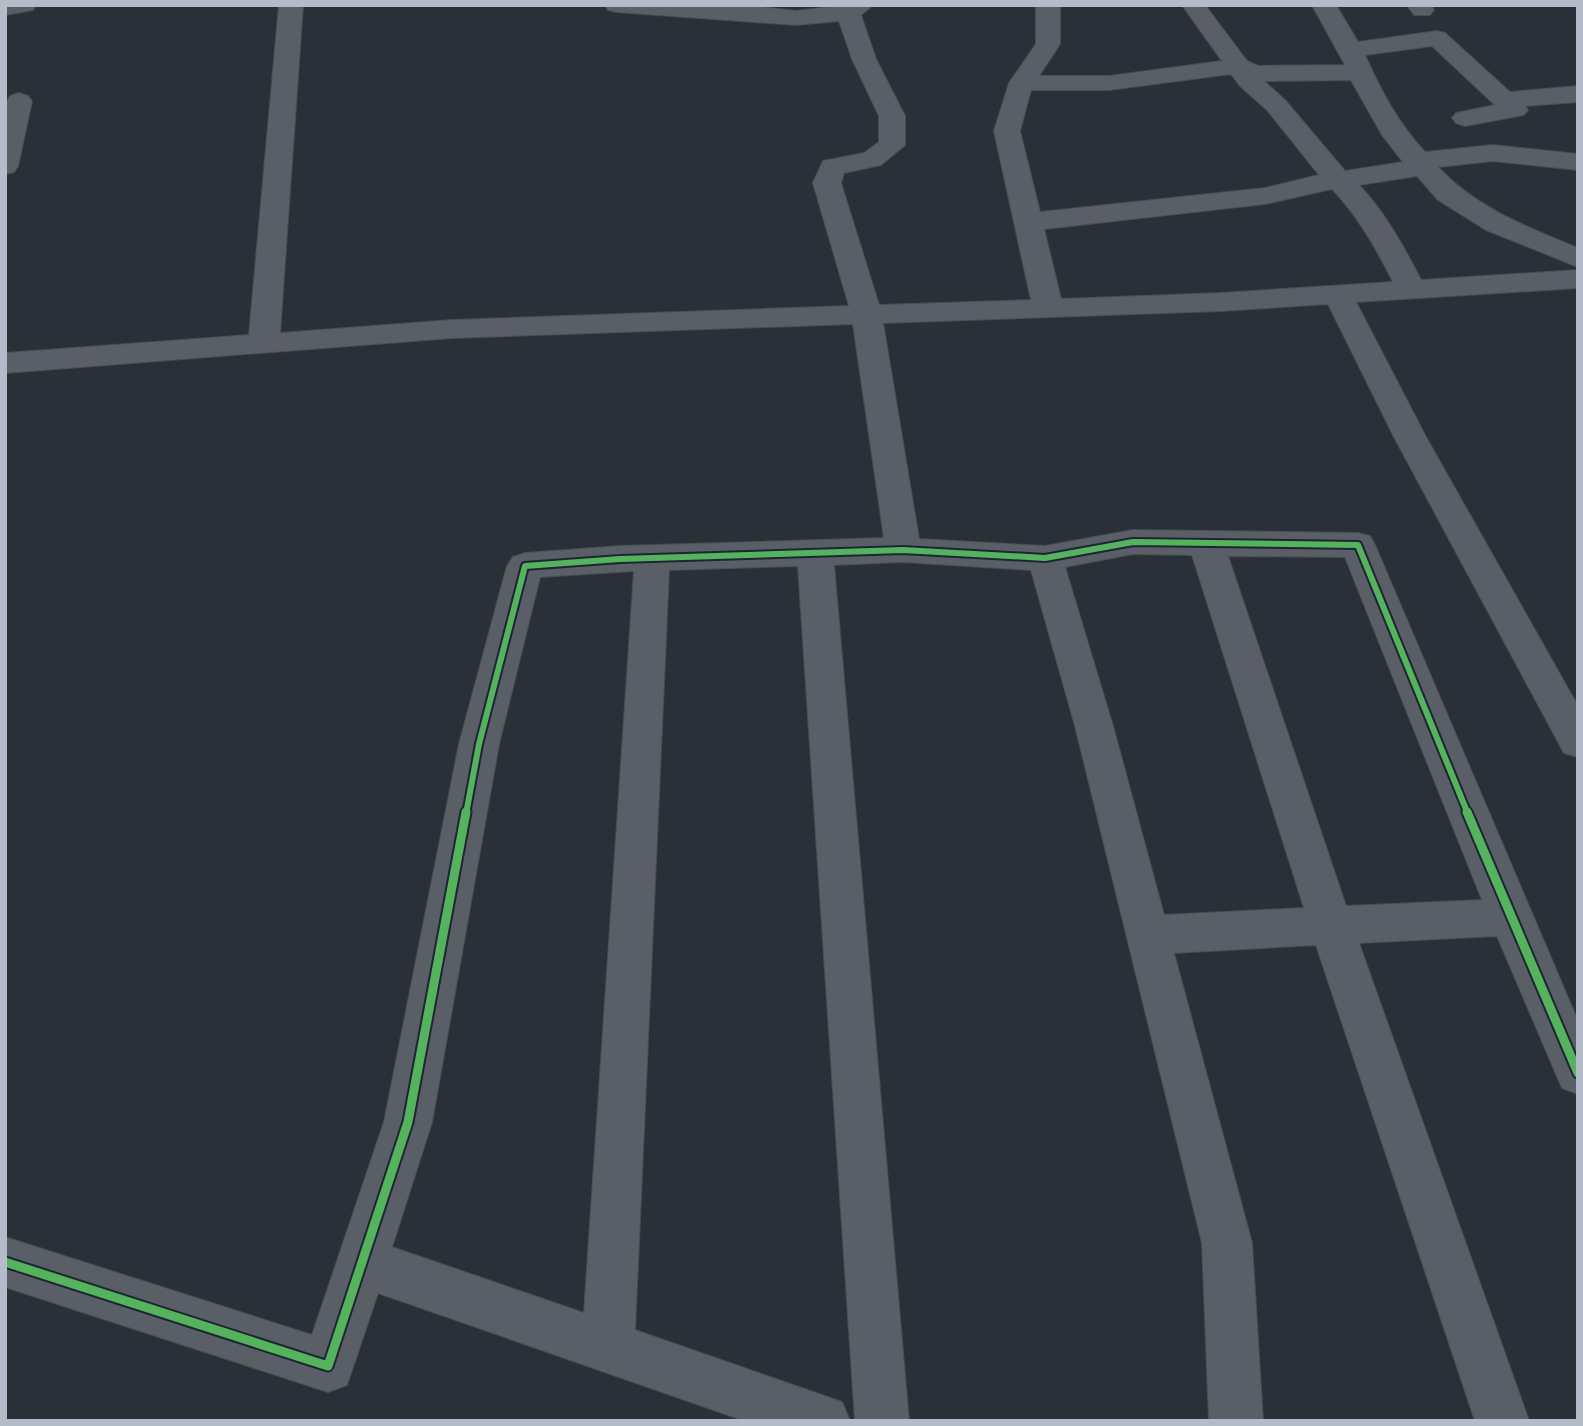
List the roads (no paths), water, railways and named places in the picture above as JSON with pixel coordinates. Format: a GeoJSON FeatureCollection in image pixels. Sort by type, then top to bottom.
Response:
{"type":"FeatureCollection","features":[{"type":"Feature","properties":{"kind":"street"},"geometry":{"type":"LineString","coordinates":[[5,8],[25,5]]}},
{"type":"Feature","properties":{"kind":"street"},"geometry":{"type":"LineString","coordinates":[[264,343],[291,5]]}},
{"type":"Feature","properties":{"kind":"street"},"geometry":{"type":"LineString","coordinates":[[616,5],[668,10],[750,9],[796,18],[855,9],[864,59],[892,116],[892,145],[872,159],[832,167],[827,183],[867,315],[903,550]]}},
{"type":"Feature","properties":{"kind":"street"},"geometry":{"type":"LineString","coordinates":[[1048,5],[1048,44],[1021,83],[1007,131],[1048,308]]}},
{"type":"Feature","properties":{"kind":"street"},"geometry":{"type":"LineString","coordinates":[[1193,5],[1262,95],[1276,105],[1359,201],[1392,251],[1411,290]]}},
{"type":"Feature","properties":{"kind":"street"},"geometry":{"type":"LineString","coordinates":[[1324,5],[1356,61],[1370,94],[1395,135],[1448,194],[1496,224],[1578,258]]}},
{"type":"Feature","properties":{"kind":"street"},"geometry":{"type":"LineString","coordinates":[[1021,83],[1109,83],[1238,66],[1254,74],[1356,61],[1437,38],[1515,110],[1465,118]]}},
{"type":"Feature","properties":{"kind":"street"},"geometry":{"type":"LineString","coordinates":[[1504,100],[1578,94]]}},
{"type":"Feature","properties":{"kind":"street"},"geometry":{"type":"LineString","coordinates":[[5,166],[19,101]]}},
{"type":"Feature","properties":{"kind":"street"},"geometry":{"type":"LineString","coordinates":[[1029,222],[1265,196],[1419,164],[1493,153],[1578,162]]}},
{"type":"Feature","properties":{"kind":"street"},"geometry":{"type":"LineString","coordinates":[[5,363],[452,329],[1221,302],[1578,279]]}},
{"type":"Feature","properties":{"kind":"street"},"geometry":{"type":"LineString","coordinates":[[1338,295],[1410,437],[1578,742]]}},
{"type":"Feature","properties":{"kind":"street"},"geometry":{"type":"LineString","coordinates":[[5,1262],[328,1366],[408,1122],[479,744],[525,566],[652,558],[903,550],[1045,558],[1133,542],[1358,545],[1510,917],[1578,1073]]}},
{"type":"Feature","properties":{"kind":"street"},"geometry":{"type":"LineString","coordinates":[[1206,543],[1331,926],[1502,1421]]}},
{"type":"Feature","properties":{"kind":"street"},"geometry":{"type":"LineString","coordinates":[[815,553],[881,1421]]}},
{"type":"Feature","properties":{"kind":"street"},"geometry":{"type":"LineString","coordinates":[[608,1347],[652,558]]}},
{"type":"Feature","properties":{"kind":"street"},"geometry":{"type":"LineString","coordinates":[[1045,558],[1094,726],[1227,1243],[1236,1421]]}},
{"type":"Feature","properties":{"kind":"street"},"geometry":{"type":"LineString","coordinates":[[1147,935],[1510,917]]}},
{"type":"Feature","properties":{"kind":"street"},"geometry":{"type":"LineString","coordinates":[[362,1262],[823,1421]]}}]}
